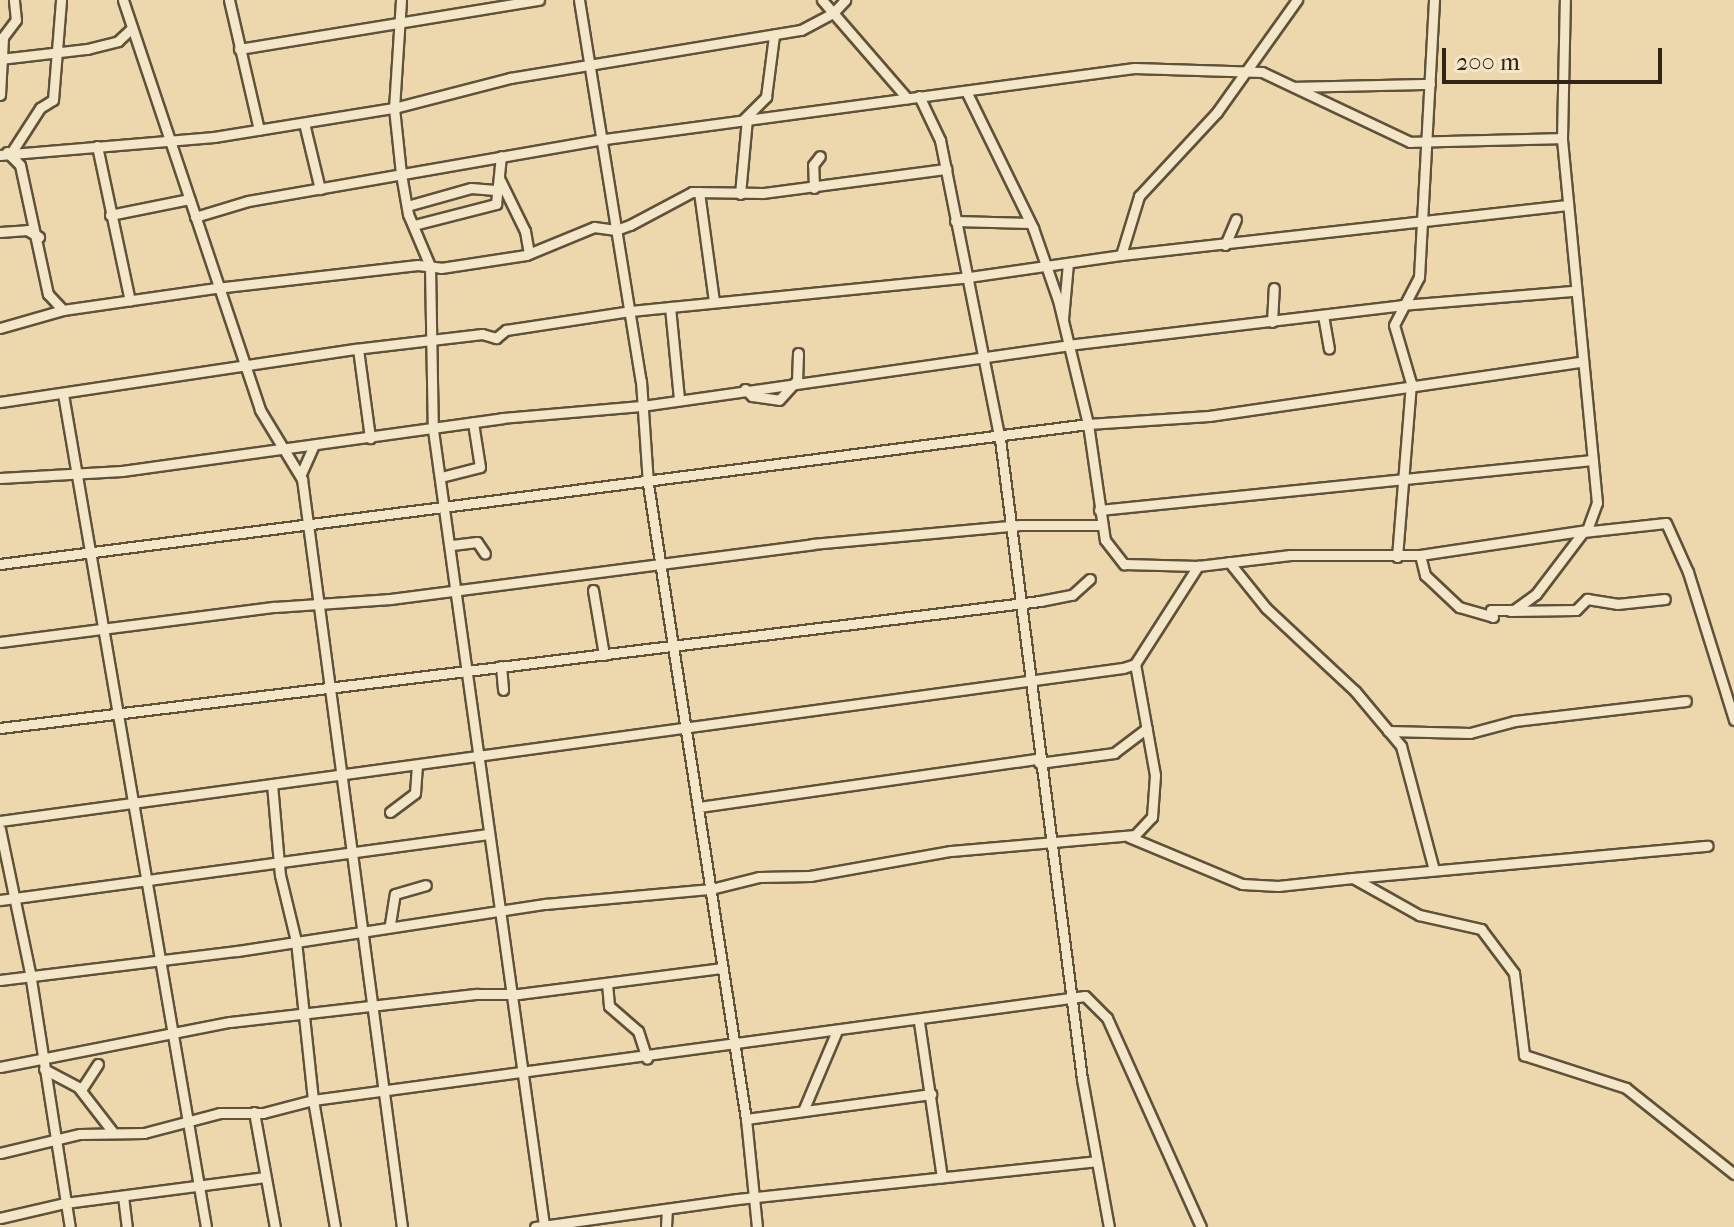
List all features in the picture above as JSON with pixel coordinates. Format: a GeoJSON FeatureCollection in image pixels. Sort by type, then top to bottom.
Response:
{"type":"FeatureCollection","features":[{"type":"Feature","properties":{"kind":"street"},"geometry":{"type":"LineString","coordinates":[[0,95],[3,37],[15,26],[14,0]]}},
{"type":"Feature","properties":{"kind":"street"},"geometry":{"type":"LineString","coordinates":[[4,153],[40,108],[53,100],[61,0]]}},
{"type":"Feature","properties":{"kind":"street"},"geometry":{"type":"LineString","coordinates":[[123,0],[216,288],[280,447],[301,474],[320,603],[348,854],[402,1227]]}},
{"type":"Feature","properties":{"kind":"street"},"geometry":{"type":"LineString","coordinates":[[229,0],[259,130]]}},
{"type":"Feature","properties":{"kind":"street"},"geometry":{"type":"LineString","coordinates":[[401,0],[394,108],[401,174],[407,206],[430,266],[428,341],[433,430],[458,588],[466,669],[523,1074],[541,1226],[755,1197],[1096,1161]]}},
{"type":"Feature","properties":{"kind":"street"},"geometry":{"type":"LineString","coordinates":[[239,49],[400,26],[539,0]]}},
{"type":"Feature","properties":{"kind":"street"},"geometry":{"type":"LineString","coordinates":[[579,0],[605,139],[630,311],[648,484],[663,564],[685,728],[746,1119],[757,1227]]}},
{"type":"Feature","properties":{"kind":"street"},"geometry":{"type":"LineString","coordinates":[[822,0],[907,98]]}},
{"type":"Feature","properties":{"kind":"street"},"geometry":{"type":"LineString","coordinates":[[4,153],[259,130],[394,108],[510,78],[774,35],[815,25],[845,0]]}},
{"type":"Feature","properties":{"kind":"street"},"geometry":{"type":"LineString","coordinates":[[1121,255],[1139,196],[1203,130],[1297,0]]}},
{"type":"Feature","properties":{"kind":"street"},"geometry":{"type":"LineString","coordinates":[[1397,557],[1411,383],[1394,325],[1419,277],[1434,0]]}},
{"type":"Feature","properties":{"kind":"street"},"geometry":{"type":"LineString","coordinates":[[1491,610],[1514,610],[1536,594],[1596,518],[1573,291],[1562,138],[1565,0]]}},
{"type":"Feature","properties":{"kind":"street"},"geometry":{"type":"LineString","coordinates":[[2,59],[58,53],[118,41],[132,28]]}},
{"type":"Feature","properties":{"kind":"street"},"geometry":{"type":"LineString","coordinates":[[740,194],[745,120],[766,97],[774,35]]}},
{"type":"Feature","properties":{"kind":"street"},"geometry":{"type":"LineString","coordinates":[[195,217],[320,189],[605,139],[1134,68],[1200,73],[1245,68],[1295,87],[1373,128],[1428,143],[1562,138]]}},
{"type":"Feature","properties":{"kind":"street"},"geometry":{"type":"LineString","coordinates":[[1295,87],[1430,84]]}},
{"type":"Feature","properties":{"kind":"street"},"geometry":{"type":"LineString","coordinates":[[966,91],[1030,223],[1047,267],[1088,424],[1101,525],[1109,548],[1124,564],[1198,566],[1290,555],[1397,557],[1668,524],[1734,720]]}},
{"type":"Feature","properties":{"kind":"street"},"geometry":{"type":"LineString","coordinates":[[919,96],[937,129],[1000,439],[1049,845],[1096,1161],[1109,1227]]}},
{"type":"Feature","properties":{"kind":"street"},"geometry":{"type":"LineString","coordinates":[[304,123],[320,189]]}},
{"type":"Feature","properties":{"kind":"street"},"geometry":{"type":"LineString","coordinates":[[97,146],[130,301]]}},
{"type":"Feature","properties":{"kind":"street"},"geometry":{"type":"LineString","coordinates":[[4,153],[20,165],[39,237],[48,294],[63,310]]}},
{"type":"Feature","properties":{"kind":"street"},"geometry":{"type":"LineString","coordinates":[[414,225],[496,204],[495,190],[501,156]]}},
{"type":"Feature","properties":{"kind":"street"},"geometry":{"type":"LineString","coordinates":[[814,188],[813,165],[820,156]]}},
{"type":"Feature","properties":{"kind":"street"},"geometry":{"type":"LineString","coordinates":[[0,328],[63,310],[216,288],[529,254],[594,227],[616,230],[679,196],[699,192],[740,194],[814,188],[946,169]]}},
{"type":"Feature","properties":{"kind":"street"},"geometry":{"type":"LineString","coordinates":[[499,178],[525,231],[529,254]]}},
{"type":"Feature","properties":{"kind":"street"},"geometry":{"type":"LineString","coordinates":[[407,206],[471,188],[495,190]]}},
{"type":"Feature","properties":{"kind":"street"},"geometry":{"type":"LineString","coordinates":[[699,192],[714,302]]}},
{"type":"Feature","properties":{"kind":"street"},"geometry":{"type":"LineString","coordinates":[[110,215],[189,199]]}},
{"type":"Feature","properties":{"kind":"street"},"geometry":{"type":"LineString","coordinates":[[0,402],[358,349],[482,334],[496,338],[506,330],[630,311],[969,277],[1121,255],[1567,205]]}},
{"type":"Feature","properties":{"kind":"street"},"geometry":{"type":"LineString","coordinates":[[1225,245],[1236,219]]}},
{"type":"Feature","properties":{"kind":"street"},"geometry":{"type":"LineString","coordinates":[[955,221],[1030,223]]}},
{"type":"Feature","properties":{"kind":"street"},"geometry":{"type":"LineString","coordinates":[[0,232],[27,230],[39,237]]}},
{"type":"Feature","properties":{"kind":"street"},"geometry":{"type":"LineString","coordinates":[[1062,322],[1068,263]]}},
{"type":"Feature","properties":{"kind":"street"},"geometry":{"type":"LineString","coordinates":[[1272,322],[1274,288]]}},
{"type":"Feature","properties":{"kind":"street"},"geometry":{"type":"LineString","coordinates":[[0,478],[80,472],[473,423],[642,406],[984,356],[1402,305],[1573,291]]}},
{"type":"Feature","properties":{"kind":"street"},"geometry":{"type":"LineString","coordinates":[[670,307],[679,399]]}},
{"type":"Feature","properties":{"kind":"street"},"geometry":{"type":"LineString","coordinates":[[1323,315],[1329,348]]}},
{"type":"Feature","properties":{"kind":"street"},"geometry":{"type":"LineString","coordinates":[[358,349],[370,438]]}},
{"type":"Feature","properties":{"kind":"street"},"geometry":{"type":"LineString","coordinates":[[745,389],[752,396],[779,400],[796,382],[798,353]]}},
{"type":"Feature","properties":{"kind":"street"},"geometry":{"type":"LineString","coordinates":[[0,564],[1000,439],[1088,424],[1209,416],[1411,383],[1581,362]]}},
{"type":"Feature","properties":{"kind":"street"},"geometry":{"type":"LineString","coordinates":[[63,394],[94,551],[171,1034],[206,1227]]}},
{"type":"Feature","properties":{"kind":"street"},"geometry":{"type":"LineString","coordinates":[[441,477],[480,467],[473,423]]}},
{"type":"Feature","properties":{"kind":"street"},"geometry":{"type":"LineString","coordinates":[[301,474],[314,445]]}},
{"type":"Feature","properties":{"kind":"street"},"geometry":{"type":"LineString","coordinates":[[1099,510],[1592,460]]}},
{"type":"Feature","properties":{"kind":"street"},"geometry":{"type":"LineString","coordinates":[[0,642],[1009,526],[1101,525]]}},
{"type":"Feature","properties":{"kind":"street"},"geometry":{"type":"LineString","coordinates":[[452,545],[477,542],[485,554]]}},
{"type":"Feature","properties":{"kind":"street"},"geometry":{"type":"LineString","coordinates":[[1420,555],[1425,575],[1459,607],[1493,617],[1491,610]]}},
{"type":"Feature","properties":{"kind":"street"},"geometry":{"type":"LineString","coordinates":[[1229,562],[1266,608],[1355,691],[1408,756],[1421,836],[1434,870]]}},
{"type":"Feature","properties":{"kind":"street"},"geometry":{"type":"LineString","coordinates":[[1129,837],[1152,817],[1155,775],[1135,664],[1198,566]]}},
{"type":"Feature","properties":{"kind":"street"},"geometry":{"type":"LineString","coordinates":[[0,728],[328,685],[1018,604],[1072,595],[1090,579]]}},
{"type":"Feature","properties":{"kind":"street"},"geometry":{"type":"LineString","coordinates":[[593,590],[604,655]]}},
{"type":"Feature","properties":{"kind":"street"},"geometry":{"type":"LineString","coordinates":[[1491,610],[1576,610],[1587,599],[1617,604],[1665,599]]}},
{"type":"Feature","properties":{"kind":"street"},"geometry":{"type":"LineString","coordinates":[[0,821],[1135,664]]}},
{"type":"Feature","properties":{"kind":"street"},"geometry":{"type":"LineString","coordinates":[[501,666],[503,690]]}},
{"type":"Feature","properties":{"kind":"street"},"geometry":{"type":"LineString","coordinates":[[1388,731],[1470,733],[1515,721],[1686,701]]}},
{"type":"Feature","properties":{"kind":"street"},"geometry":{"type":"LineString","coordinates":[[699,807],[1114,753],[1147,728]]}},
{"type":"Feature","properties":{"kind":"street"},"geometry":{"type":"LineString","coordinates":[[390,812],[415,793],[417,765]]}},
{"type":"Feature","properties":{"kind":"street"},"geometry":{"type":"LineString","coordinates":[[272,784],[281,866],[296,941],[313,1100],[335,1227]]}},
{"type":"Feature","properties":{"kind":"street"},"geometry":{"type":"LineString","coordinates":[[0,829],[30,973],[70,1227]]}},
{"type":"Feature","properties":{"kind":"street"},"geometry":{"type":"LineString","coordinates":[[0,900],[281,866],[488,834]]}},
{"type":"Feature","properties":{"kind":"street"},"geometry":{"type":"LineString","coordinates":[[0,980],[30,973],[296,941],[390,924],[435,923],[499,912],[711,889],[732,881],[810,876],[951,851],[1129,837],[1242,884],[1278,886],[1708,846]]}},
{"type":"Feature","properties":{"kind":"street"},"geometry":{"type":"LineString","coordinates":[[1353,878],[1419,915],[1485,931],[1514,973],[1524,1055],[1602,1076],[1626,1088],[1734,1174]]}},
{"type":"Feature","properties":{"kind":"street"},"geometry":{"type":"LineString","coordinates":[[390,924],[395,894],[426,885]]}},
{"type":"Feature","properties":{"kind":"street"},"geometry":{"type":"LineString","coordinates":[[0,1067],[43,1064],[230,1022],[302,1016],[370,1005],[511,995],[722,968]]}},
{"type":"Feature","properties":{"kind":"street"},"geometry":{"type":"LineString","coordinates":[[607,983],[609,1006],[638,1031],[647,1059]]}},
{"type":"Feature","properties":{"kind":"street"},"geometry":{"type":"LineString","coordinates":[[0,1153],[56,1139],[112,1131],[138,1134],[188,1120],[254,1112],[313,1100],[382,1094],[1045,1006],[1073,997],[1091,999],[1107,1018],[1201,1227]]}},
{"type":"Feature","properties":{"kind":"street"},"geometry":{"type":"LineString","coordinates":[[919,1022],[942,1177]]}},
{"type":"Feature","properties":{"kind":"street"},"geometry":{"type":"LineString","coordinates":[[803,1111],[836,1033]]}},
{"type":"Feature","properties":{"kind":"street"},"geometry":{"type":"LineString","coordinates":[[43,1064],[81,1090],[112,1131]]}},
{"type":"Feature","properties":{"kind":"street"},"geometry":{"type":"LineString","coordinates":[[81,1090],[98,1064]]}},
{"type":"Feature","properties":{"kind":"street"},"geometry":{"type":"LineString","coordinates":[[746,1119],[931,1094]]}},
{"type":"Feature","properties":{"kind":"street"},"geometry":{"type":"LineString","coordinates":[[254,1112],[275,1227]]}},
{"type":"Feature","properties":{"kind":"street"},"geometry":{"type":"LineString","coordinates":[[0,1218],[65,1203],[265,1177]]}},
{"type":"Feature","properties":{"kind":"street"},"geometry":{"type":"LineString","coordinates":[[123,1196],[127,1227]]}},
{"type":"Feature","properties":{"kind":"street"},"geometry":{"type":"LineString","coordinates":[[666,1227],[667,1210]]}}]}
